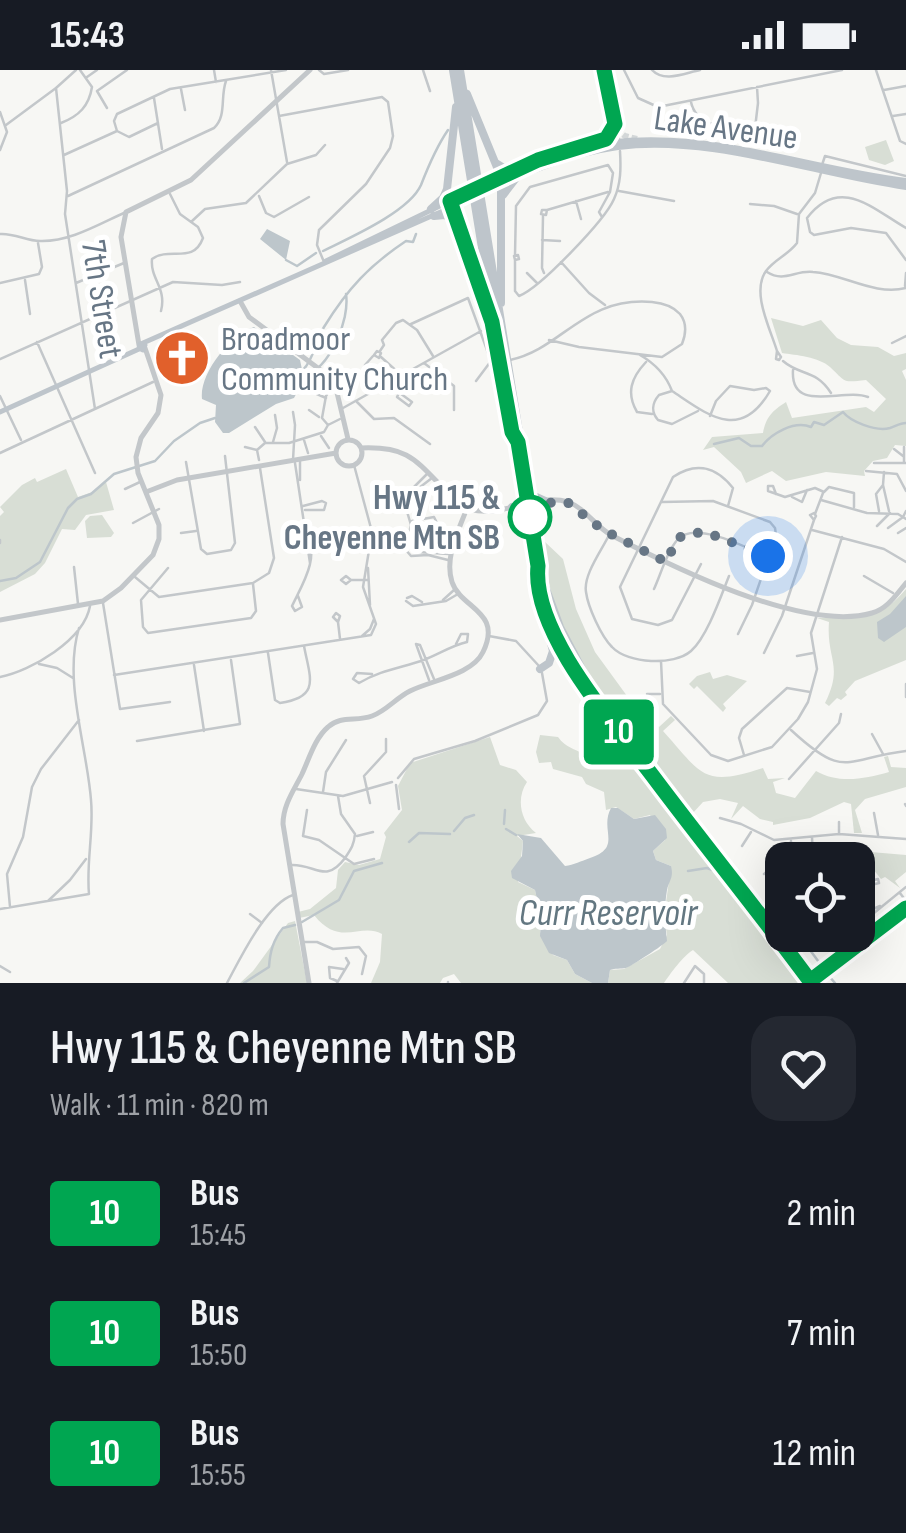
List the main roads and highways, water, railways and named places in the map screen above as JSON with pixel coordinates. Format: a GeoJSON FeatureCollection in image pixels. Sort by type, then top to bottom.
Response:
{"type":"FeatureCollection","features":[{"type":"Feature","properties":{"kind":"highway"},"geometry":{"type":"LineString","coordinates":[[457,70],[502,180],[503,359]]}},
{"type":"Feature","properties":{"kind":"highway"},"geometry":{"type":"LineString","coordinates":[[457,70],[503,359]]}},
{"type":"Feature","properties":{"kind":"highway"},"geometry":{"type":"LineString","coordinates":[[457,70],[447,188],[503,359],[520,432],[518,442],[539,588],[552,651],[549,663],[540,669]]}},
{"type":"Feature","properties":{"kind":"highway"},"geometry":{"type":"LineString","coordinates":[[496,164],[507,170],[523,167]]}},
{"type":"Feature","properties":{"kind":"highway"},"geometry":{"type":"LineString","coordinates":[[503,195],[516,178]]}},
{"type":"Feature","properties":{"kind":"highway"},"geometry":{"type":"LineString","coordinates":[[447,188],[432,213],[449,216],[457,223]]}},
{"type":"Feature","properties":{"kind":"highway"},"geometry":{"type":"LineString","coordinates":[[481,218],[504,337]]}},
{"type":"Feature","properties":{"kind":"highway"},"geometry":{"type":"LineString","coordinates":[[525,484],[534,496],[546,501]]}},
{"type":"Feature","properties":{"kind":"highway"},"geometry":{"type":"LineString","coordinates":[[512,507],[524,513],[531,524]]}},
{"type":"Feature","properties":{"kind":"highway"},"geometry":{"type":"LineString","coordinates":[[538,566],[560,628],[590,684],[812,982]]}},
{"type":"Feature","properties":{"kind":"highway"},"geometry":{"type":"LineString","coordinates":[[539,588],[560,644],[584,687],[812,982]]}},
{"type":"Feature","properties":{"kind":"main road"},"geometry":{"type":"LineString","coordinates":[[615,124],[601,147],[620,157],[632,146]]}},
{"type":"Feature","properties":{"kind":"main road","name":"Lake Avenue"},"geometry":{"type":"LineString","coordinates":[[3,410],[432,213],[523,167],[566,151],[652,139],[700,142],[822,169]]}},
{"type":"Feature","properties":{"kind":"main road"},"geometry":{"type":"LineString","coordinates":[[574,156],[619,144]]}},
{"type":"Feature","properties":{"kind":"main road","name":"Lake Avenue"},"geometry":{"type":"LineString","coordinates":[[619,144],[701,149],[906,181]]}},
{"type":"Feature","properties":{"kind":"main road","name":"Lake Avenue"},"geometry":{"type":"LineString","coordinates":[[502,180],[601,147]]}},
{"type":"Feature","properties":{"kind":"main road"},"geometry":{"type":"LineString","coordinates":[[812,982],[906,904]]}},
{"type":"Feature","properties":{"kind":"water"},"geometry":{"type":"Polygon","coordinates":[[[267,229],[290,241],[286,260],[260,239],[267,229]]]}},
{"type":"Feature","properties":{"kind":"water"},"geometry":{"type":"Polygon","coordinates":[[[254,327],[300,360],[304,379],[294,398],[223,433],[215,422],[216,405],[202,399],[205,378],[226,347],[254,327]]]}},
{"type":"Feature","properties":{"kind":"water"},"geometry":{"type":"Polygon","coordinates":[[[906,596],[906,627],[884,642],[878,638],[877,622],[906,596]]]}},
{"type":"Feature","properties":{"kind":"water","name":"Curr Reservoir"},"geometry":{"type":"Polygon","coordinates":[[[611,808],[618,808],[634,819],[655,815],[666,829],[667,838],[653,851],[656,860],[672,870],[665,903],[667,941],[629,967],[610,970],[608,983],[592,983],[575,974],[567,960],[549,953],[540,936],[535,890],[512,878],[511,871],[522,856],[523,841],[517,834],[541,838],[565,866],[600,854],[608,843],[611,808]]]}},
{"type":"Feature","properties":{"kind":"waterway"},"geometry":{"type":"LineString","coordinates":[[323,251],[404,205],[421,185],[448,130]]}},
{"type":"Feature","properties":{"kind":"waterway"},"geometry":{"type":"LineString","coordinates":[[303,370],[324,327],[351,289],[393,250],[406,241],[413,242],[416,234]]}},
{"type":"Feature","properties":{"kind":"waterway"},"geometry":{"type":"LineString","coordinates":[[286,260],[297,266],[316,253]]}},
{"type":"Feature","properties":{"kind":"waterway"},"geometry":{"type":"LineString","coordinates":[[304,376],[322,363],[336,342],[345,317],[346,294]]}},
{"type":"Feature","properties":{"kind":"waterway"},"geometry":{"type":"LineString","coordinates":[[714,444],[739,438],[751,446],[762,446],[784,429],[797,425],[811,427],[814,422],[824,425],[843,412],[870,427],[890,428],[906,423]]}},
{"type":"Feature","properties":{"kind":"waterway"},"geometry":{"type":"LineString","coordinates":[[0,581],[16,578],[40,562],[68,508],[77,499],[91,494],[114,474],[155,461],[174,441],[215,418]]}},
{"type":"Feature","properties":{"kind":"waterway"},"geometry":{"type":"LineString","coordinates":[[504,824],[505,810]]}},
{"type":"Feature","properties":{"kind":"waterway"},"geometry":{"type":"LineString","coordinates":[[454,831],[465,818],[474,815]]}},
{"type":"Feature","properties":{"kind":"waterway"},"geometry":{"type":"LineString","coordinates":[[506,829],[516,835]]}},
{"type":"Feature","properties":{"kind":"waterway"},"geometry":{"type":"LineString","coordinates":[[409,842],[419,833],[450,834]]}},
{"type":"Feature","properties":{"kind":"waterway"},"geometry":{"type":"LineString","coordinates":[[302,922],[339,900],[354,871],[382,863]]}},
{"type":"Feature","properties":{"kind":"waterway"},"geometry":{"type":"LineString","coordinates":[[688,871],[715,871],[765,936]]}},
{"type":"Feature","properties":{"kind":"waterway"},"geometry":{"type":"LineString","coordinates":[[244,983],[269,967],[277,937],[283,928],[295,925]]}},
{"type":"Feature","properties":{"kind":"waterway"},"geometry":{"type":"LineString","coordinates":[[811,952],[821,965]]}},
{"type":"Feature","properties":{"kind":"waterway"},"geometry":{"type":"LineString","coordinates":[[828,975],[835,983]]}},
{"type":"Feature","properties":{"kind":"tunnel"},"geometry":{"type":"LineString","coordinates":[[616,129],[637,139]]}},
{"type":"Feature","properties":{"kind":"place","name":"Broadmoor Community Church"},"geometry":{"type":"Point","coordinates":[182,358]}},
{"type":"Feature","properties":{"kind":"place","name":"Hwy 115 & Cheyenne Mtn SB"},"geometry":{"type":"Point","coordinates":[530,517]}}]}
